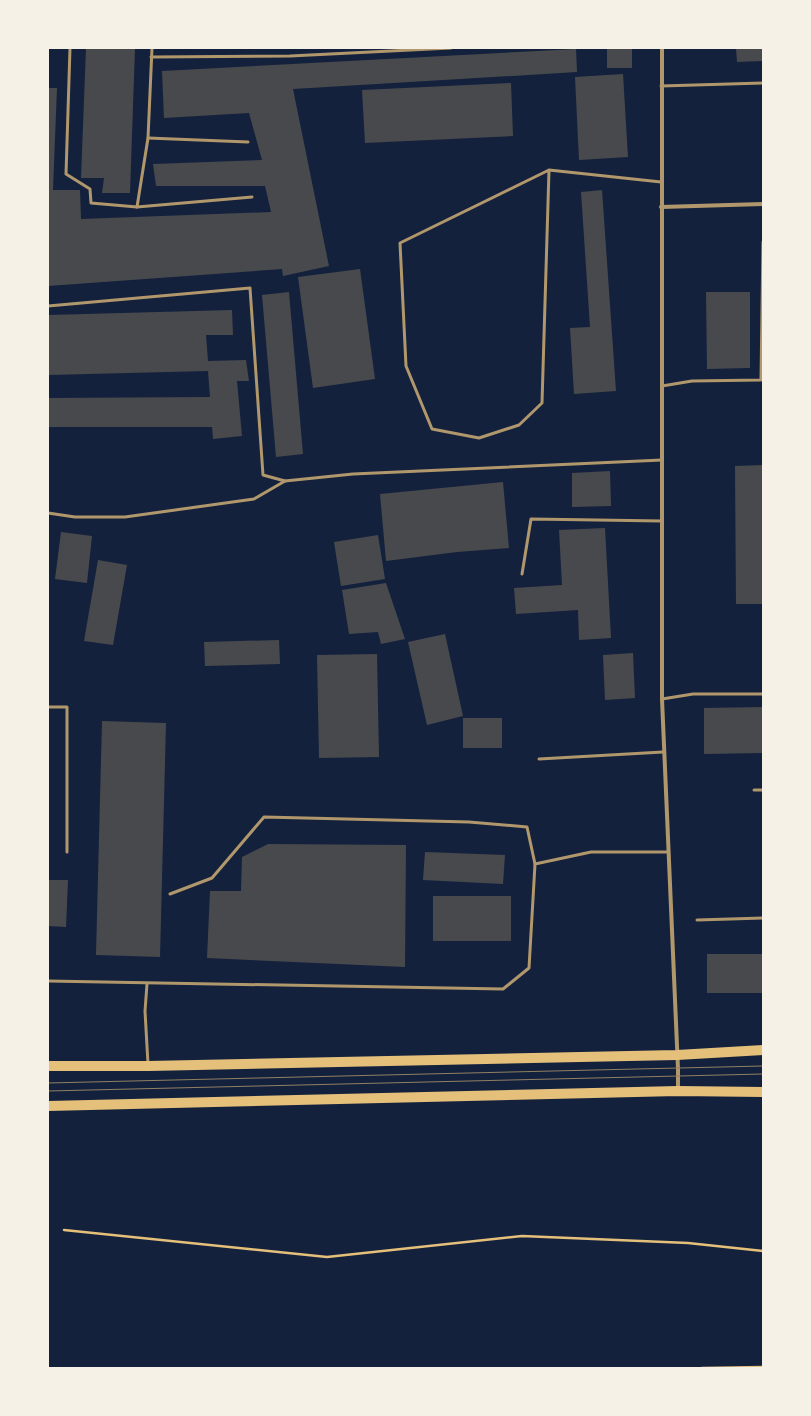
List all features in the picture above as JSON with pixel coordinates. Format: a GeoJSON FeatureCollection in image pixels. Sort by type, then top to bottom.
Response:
{"type":"FeatureCollection","features":[{"type":"Feature","properties":{"kind":"main road"},"geometry":{"type":"LineString","coordinates":[[48,1066],[148,1066],[676,1055],[763,1050]]}},
{"type":"Feature","properties":{"kind":"main road"},"geometry":{"type":"LineString","coordinates":[[48,1106],[678,1091],[763,1092]]}},
{"type":"Feature","properties":{"kind":"street"},"geometry":{"type":"LineString","coordinates":[[662,48],[662,699],[678,1091]]}},
{"type":"Feature","properties":{"kind":"street"},"geometry":{"type":"LineString","coordinates":[[662,207],[763,204]]}},
{"type":"Feature","properties":{"kind":"lane"},"geometry":{"type":"LineString","coordinates":[[70,48],[66,174],[90,189],[91,203],[137,207],[252,197]]}},
{"type":"Feature","properties":{"kind":"lane"},"geometry":{"type":"LineString","coordinates":[[137,207],[148,138],[152,48]]}},
{"type":"Feature","properties":{"kind":"lane"},"geometry":{"type":"LineString","coordinates":[[151,57],[290,56],[451,48]]}},
{"type":"Feature","properties":{"kind":"lane"},"geometry":{"type":"LineString","coordinates":[[661,86],[763,83]]}},
{"type":"Feature","properties":{"kind":"lane"},"geometry":{"type":"LineString","coordinates":[[148,138],[248,142]]}},
{"type":"Feature","properties":{"kind":"lane"},"geometry":{"type":"LineString","coordinates":[[549,170],[542,403],[519,425],[479,438],[432,429],[406,366],[400,243],[549,170],[661,182]]}},
{"type":"Feature","properties":{"kind":"lane"},"geometry":{"type":"LineString","coordinates":[[662,386],[692,381],[761,380],[763,242]]}},
{"type":"Feature","properties":{"kind":"lane"},"geometry":{"type":"LineString","coordinates":[[48,306],[250,288],[263,475],[285,481],[353,474],[662,460]]}},
{"type":"Feature","properties":{"kind":"lane"},"geometry":{"type":"LineString","coordinates":[[48,513],[75,517],[125,517],[254,499],[285,481]]}},
{"type":"Feature","properties":{"kind":"lane"},"geometry":{"type":"LineString","coordinates":[[522,574],[531,519],[662,521]]}},
{"type":"Feature","properties":{"kind":"lane"},"geometry":{"type":"LineString","coordinates":[[662,699],[694,694],[763,694]]}},
{"type":"Feature","properties":{"kind":"lane"},"geometry":{"type":"LineString","coordinates":[[48,706],[67,707],[67,852]]}},
{"type":"Feature","properties":{"kind":"lane"},"geometry":{"type":"LineString","coordinates":[[539,759],[663,752]]}},
{"type":"Feature","properties":{"kind":"lane"},"geometry":{"type":"LineString","coordinates":[[754,790],[763,790]]}},
{"type":"Feature","properties":{"kind":"lane"},"geometry":{"type":"LineString","coordinates":[[48,981],[147,984],[503,989],[529,968],[535,864],[528,827],[469,822],[264,817],[212,878],[170,894]]}},
{"type":"Feature","properties":{"kind":"lane"},"geometry":{"type":"LineString","coordinates":[[535,864],[591,852],[668,852]]}},
{"type":"Feature","properties":{"kind":"lane"},"geometry":{"type":"LineString","coordinates":[[698,920],[763,918]]}},
{"type":"Feature","properties":{"kind":"lane"},"geometry":{"type":"LineString","coordinates":[[147,984],[146,1011],[148,1066]]}},
{"type":"Feature","properties":{"kind":"path"},"geometry":{"type":"LineString","coordinates":[[64,1230],[327,1257],[522,1236],[688,1243],[763,1251]]}},
{"type":"Feature","properties":{"kind":"path"},"geometry":{"type":"LineString","coordinates":[[702,1368],[763,1367]]}},
{"type":"Feature","properties":{"kind":"building"},"geometry":{"type":"Polygon","coordinates":[[[86,48],[135,48],[130,193],[102,193],[104,178],[81,178],[86,48]]]}},
{"type":"Feature","properties":{"kind":"building"},"geometry":{"type":"Polygon","coordinates":[[[607,48],[632,48],[632,68],[607,68],[607,48]]]}},
{"type":"Feature","properties":{"kind":"building"},"geometry":{"type":"Polygon","coordinates":[[[736,48],[763,48],[763,61],[737,62],[736,48]]]}},
{"type":"Feature","properties":{"kind":"building"},"geometry":{"type":"Polygon","coordinates":[[[576,49],[577,72],[293,89],[329,266],[283,276],[282,269],[48,286],[48,88],[57,88],[53,190],[80,190],[81,219],[271,212],[265,186],[156,186],[153,164],[262,160],[249,113],[164,118],[162,71],[576,49]]]}},
{"type":"Feature","properties":{"kind":"building"},"geometry":{"type":"Polygon","coordinates":[[[623,74],[628,157],[579,160],[575,77],[623,74]]]}},
{"type":"Feature","properties":{"kind":"building"},"geometry":{"type":"Polygon","coordinates":[[[511,83],[513,136],[365,143],[362,90],[511,83]]]}},
{"type":"Feature","properties":{"kind":"building"},"geometry":{"type":"Polygon","coordinates":[[[602,190],[616,391],[574,394],[570,328],[590,327],[581,192],[602,190]]]}},
{"type":"Feature","properties":{"kind":"building"},"geometry":{"type":"Polygon","coordinates":[[[360,269],[375,379],[313,388],[298,277],[360,269]]]}},
{"type":"Feature","properties":{"kind":"building"},"geometry":{"type":"Polygon","coordinates":[[[289,292],[303,454],[276,457],[262,295],[289,292]]]}},
{"type":"Feature","properties":{"kind":"building"},"geometry":{"type":"Polygon","coordinates":[[[706,292],[750,292],[750,368],[707,369],[706,292]]]}},
{"type":"Feature","properties":{"kind":"building"},"geometry":{"type":"Polygon","coordinates":[[[232,310],[233,335],[206,335],[208,361],[246,360],[249,381],[237,381],[242,436],[213,439],[212,427],[48,427],[48,398],[210,397],[208,371],[48,375],[48,315],[232,310]]]}},
{"type":"Feature","properties":{"kind":"building"},"geometry":{"type":"Polygon","coordinates":[[[763,465],[763,604],[736,604],[735,466],[763,465]]]}},
{"type":"Feature","properties":{"kind":"building"},"geometry":{"type":"Polygon","coordinates":[[[610,471],[611,506],[572,507],[572,473],[610,471]]]}},
{"type":"Feature","properties":{"kind":"building"},"geometry":{"type":"Polygon","coordinates":[[[503,482],[509,548],[457,552],[386,561],[380,494],[503,482]]]}},
{"type":"Feature","properties":{"kind":"building"},"geometry":{"type":"Polygon","coordinates":[[[605,528],[611,638],[579,640],[578,610],[516,614],[514,588],[562,585],[559,530],[605,528]]]}},
{"type":"Feature","properties":{"kind":"building"},"geometry":{"type":"Polygon","coordinates":[[[61,532],[92,536],[87,583],[55,579],[61,532]]]}},
{"type":"Feature","properties":{"kind":"building"},"geometry":{"type":"Polygon","coordinates":[[[378,535],[385,579],[341,586],[334,542],[378,535]]]}},
{"type":"Feature","properties":{"kind":"building"},"geometry":{"type":"Polygon","coordinates":[[[98,560],[127,565],[113,645],[84,641],[98,560]]]}},
{"type":"Feature","properties":{"kind":"building"},"geometry":{"type":"Polygon","coordinates":[[[386,583],[405,639],[381,644],[378,632],[349,634],[342,590],[386,583]]]}},
{"type":"Feature","properties":{"kind":"building"},"geometry":{"type":"Polygon","coordinates":[[[445,634],[463,716],[427,725],[408,642],[445,634]]]}},
{"type":"Feature","properties":{"kind":"building"},"geometry":{"type":"Polygon","coordinates":[[[279,640],[280,664],[205,666],[204,642],[279,640]]]}},
{"type":"Feature","properties":{"kind":"building"},"geometry":{"type":"Polygon","coordinates":[[[633,653],[635,698],[605,700],[603,655],[633,653]]]}},
{"type":"Feature","properties":{"kind":"building"},"geometry":{"type":"Polygon","coordinates":[[[377,654],[379,757],[319,758],[317,655],[377,654]]]}},
{"type":"Feature","properties":{"kind":"building"},"geometry":{"type":"Polygon","coordinates":[[[763,707],[763,753],[704,754],[704,708],[763,707]]]}},
{"type":"Feature","properties":{"kind":"building"},"geometry":{"type":"Polygon","coordinates":[[[463,718],[502,718],[502,748],[463,748],[463,718]]]}},
{"type":"Feature","properties":{"kind":"building"},"geometry":{"type":"Polygon","coordinates":[[[102,721],[166,723],[160,957],[96,955],[102,721]]]}},
{"type":"Feature","properties":{"kind":"building"},"geometry":{"type":"Polygon","coordinates":[[[268,844],[406,845],[405,967],[207,958],[210,891],[241,891],[242,857],[268,844]]]}},
{"type":"Feature","properties":{"kind":"building"},"geometry":{"type":"Polygon","coordinates":[[[425,852],[505,855],[503,884],[423,880],[425,852]]]}},
{"type":"Feature","properties":{"kind":"building"},"geometry":{"type":"Polygon","coordinates":[[[48,880],[68,880],[66,927],[48,926],[48,880]]]}},
{"type":"Feature","properties":{"kind":"building"},"geometry":{"type":"Polygon","coordinates":[[[433,896],[511,896],[511,941],[433,941],[433,896]]]}},
{"type":"Feature","properties":{"kind":"building"},"geometry":{"type":"Polygon","coordinates":[[[707,954],[763,954],[763,993],[707,993],[707,954]]]}},
{"type":"Feature","properties":{"kind":"tram line"},"geometry":{"type":"LineString","coordinates":[[48,1083],[763,1066]]}},
{"type":"Feature","properties":{"kind":"tram line"},"geometry":{"type":"LineString","coordinates":[[48,1091],[763,1074]]}}]}
